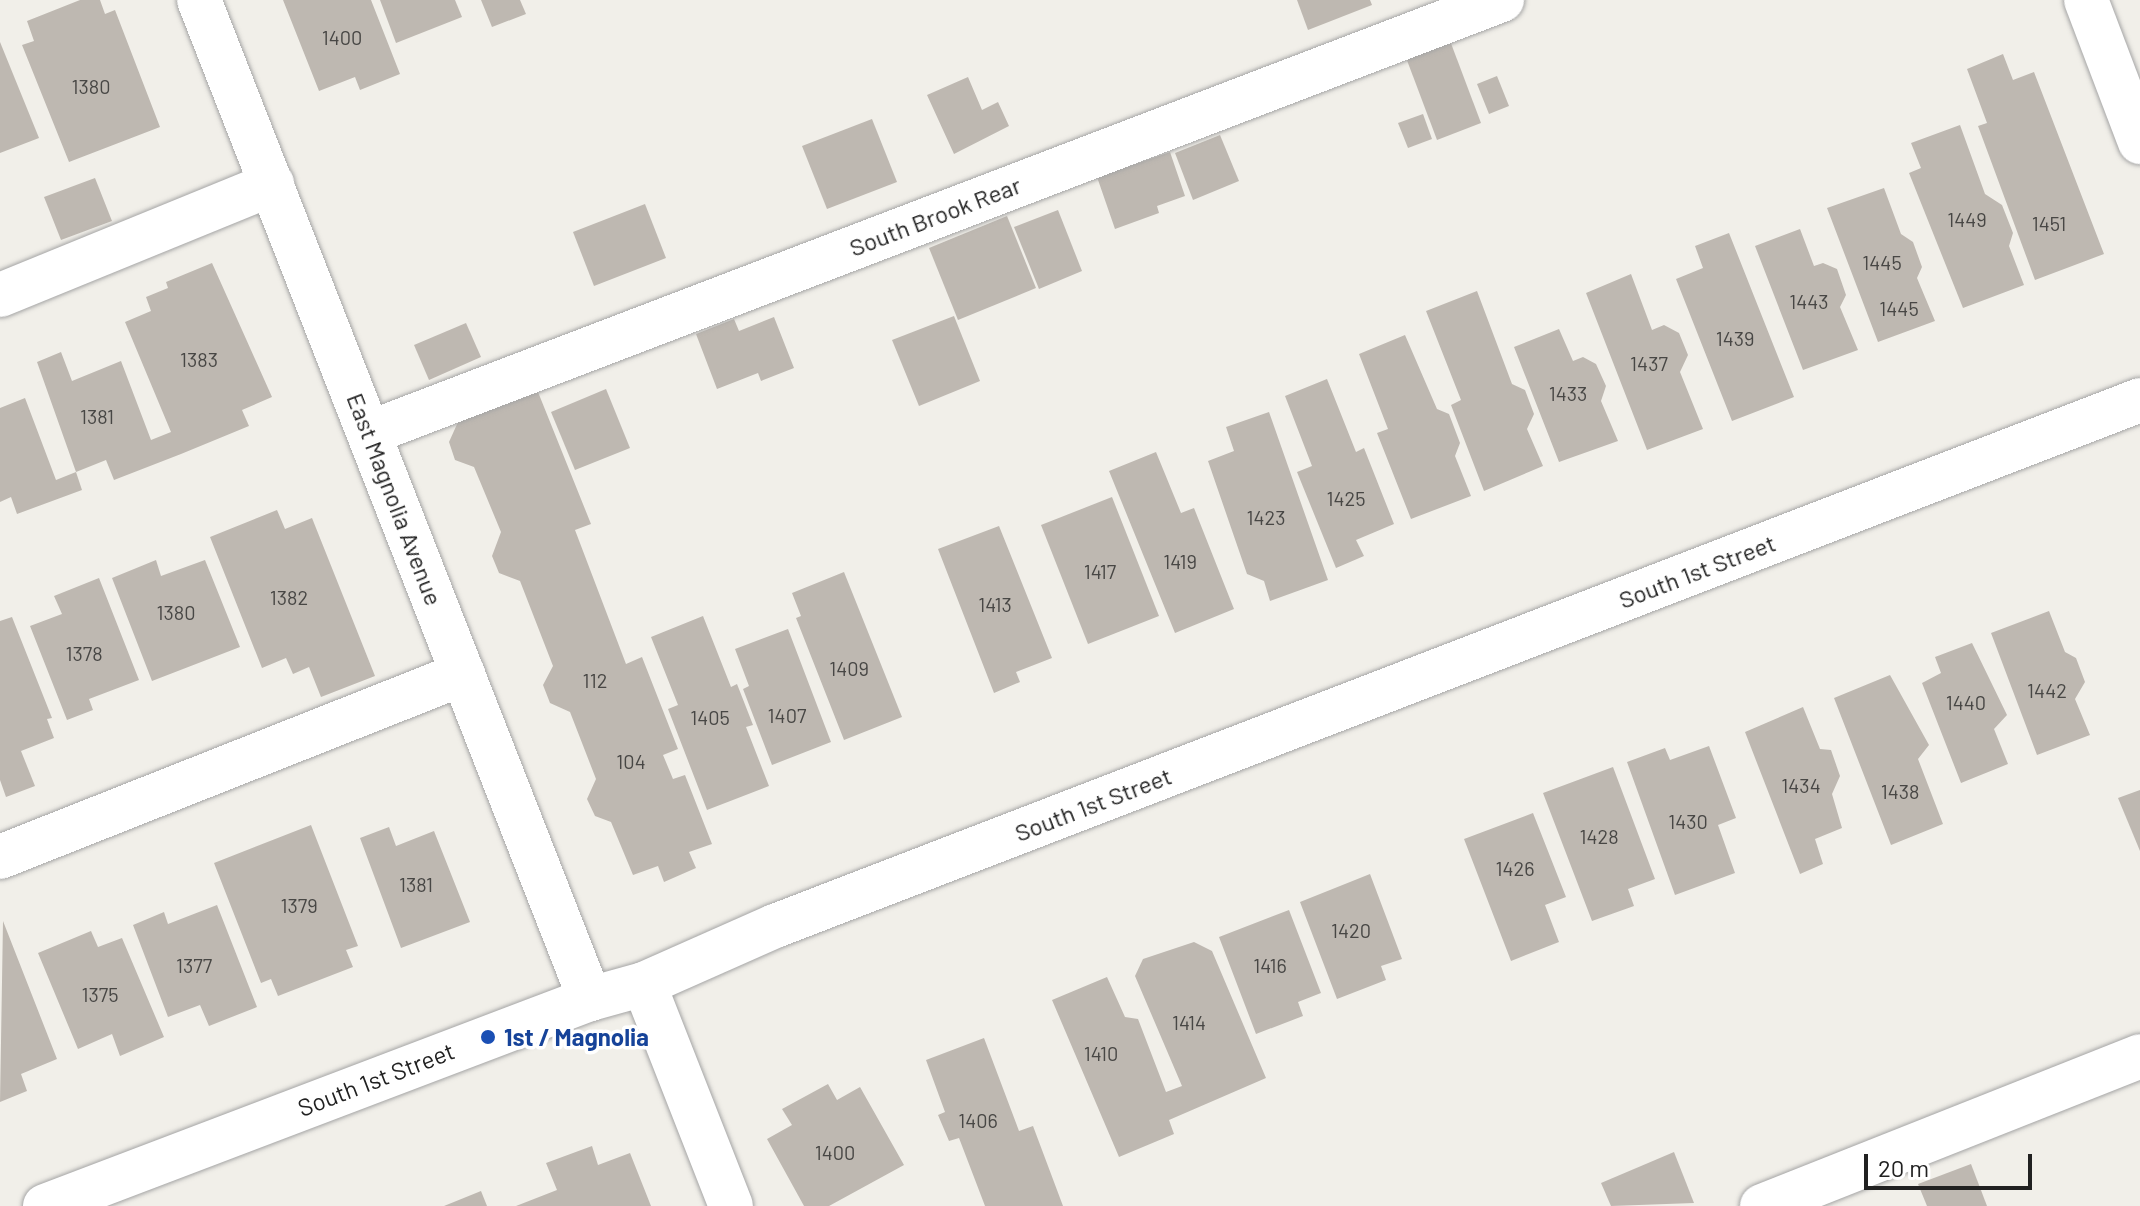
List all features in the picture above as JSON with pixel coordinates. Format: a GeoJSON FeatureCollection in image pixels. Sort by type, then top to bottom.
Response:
{"type":"FeatureCollection","features":[{"type":"Feature","properties":{"kind":"street","name":"East Magnolia Avenue"},"geometry":{"type":"LineString","coordinates":[[199,0],[590,999]]}},
{"type":"Feature","properties":{"kind":"street","name":"South Brook Rear"},"geometry":{"type":"LineString","coordinates":[[369,433],[1502,0]]}},
{"type":"Feature","properties":{"kind":"street"},"geometry":{"type":"LineString","coordinates":[[2086,0],[2140,142]]}},
{"type":"Feature","properties":{"kind":"street"},"geometry":{"type":"LineString","coordinates":[[0,295],[272,184]]}},
{"type":"Feature","properties":{"kind":"street","name":"South 1st Street"},"geometry":{"type":"LineString","coordinates":[[45,1206],[590,999],[644,984],[775,926],[2140,400]]}},
{"type":"Feature","properties":{"kind":"street"},"geometry":{"type":"LineString","coordinates":[[0,857],[463,674]]}},
{"type":"Feature","properties":{"kind":"street"},"geometry":{"type":"LineString","coordinates":[[644,984],[731,1206]]}},
{"type":"Feature","properties":{"kind":"street"},"geometry":{"type":"LineString","coordinates":[[1762,1206],[2140,1056]]}},
{"type":"Feature","properties":{"kind":"building"},"geometry":{"type":"Polygon","coordinates":[[[80,0],[100,0],[105,14],[115,10],[160,127],[69,162],[22,45],[34,41],[27,21],[80,0]]]}},
{"type":"Feature","properties":{"kind":"building"},"geometry":{"type":"Polygon","coordinates":[[[283,0],[371,0],[400,74],[360,90],[355,77],[319,91],[283,0]]]}},
{"type":"Feature","properties":{"kind":"building"},"geometry":{"type":"Polygon","coordinates":[[[380,0],[455,0],[462,17],[396,43],[380,0]]]}},
{"type":"Feature","properties":{"kind":"building"},"geometry":{"type":"Polygon","coordinates":[[[481,0],[520,0],[526,14],[492,27],[481,0]]]}},
{"type":"Feature","properties":{"kind":"building"},"geometry":{"type":"Polygon","coordinates":[[[1297,0],[1370,0],[1372,5],[1308,30],[1297,0]]]}},
{"type":"Feature","properties":{"kind":"building"},"geometry":{"type":"Polygon","coordinates":[[[1449,38],[1481,123],[1437,140],[1405,55],[1449,38]]]}},
{"type":"Feature","properties":{"kind":"building"},"geometry":{"type":"Polygon","coordinates":[[[0,42],[39,138],[0,153],[0,42]]]}},
{"type":"Feature","properties":{"kind":"building"},"geometry":{"type":"Polygon","coordinates":[[[2003,54],[2013,80],[2034,72],[2104,254],[2035,280],[1978,126],[1987,123],[1967,69],[2003,54]]]}},
{"type":"Feature","properties":{"kind":"building"},"geometry":{"type":"Polygon","coordinates":[[[1497,76],[1509,106],[1489,114],[1477,84],[1497,76]]]}},
{"type":"Feature","properties":{"kind":"building"},"geometry":{"type":"Polygon","coordinates":[[[968,77],[982,110],[998,102],[1009,126],[954,154],[927,95],[968,77]]]}},
{"type":"Feature","properties":{"kind":"building"},"geometry":{"type":"Polygon","coordinates":[[[1423,114],[1432,139],[1408,148],[1398,123],[1423,114]]]}},
{"type":"Feature","properties":{"kind":"building"},"geometry":{"type":"Polygon","coordinates":[[[872,119],[897,182],[827,209],[802,146],[872,119]]]}},
{"type":"Feature","properties":{"kind":"building"},"geometry":{"type":"Polygon","coordinates":[[[1960,125],[1985,194],[2002,205],[2013,233],[2009,246],[2024,285],[1963,308],[1909,173],[1921,168],[1911,143],[1960,125]]]}},
{"type":"Feature","properties":{"kind":"building"},"geometry":{"type":"Polygon","coordinates":[[[1220,135],[1239,181],[1193,200],[1175,153],[1220,135]]]}},
{"type":"Feature","properties":{"kind":"building"},"geometry":{"type":"Polygon","coordinates":[[[1170,152],[1185,196],[1157,206],[1159,213],[1115,229],[1097,177],[1170,152]]]}},
{"type":"Feature","properties":{"kind":"building"},"geometry":{"type":"Polygon","coordinates":[[[95,178],[112,221],[61,240],[44,197],[95,178]]]}},
{"type":"Feature","properties":{"kind":"building"},"geometry":{"type":"Polygon","coordinates":[[[1884,188],[1901,234],[1913,242],[1922,267],[1917,278],[1935,321],[1878,342],[1827,208],[1884,188]]]}},
{"type":"Feature","properties":{"kind":"building"},"geometry":{"type":"Polygon","coordinates":[[[645,204],[666,258],[594,286],[573,232],[645,204]]]}},
{"type":"Feature","properties":{"kind":"building"},"geometry":{"type":"Polygon","coordinates":[[[1058,210],[1082,271],[1039,289],[1014,227],[1058,210]]]}},
{"type":"Feature","properties":{"kind":"building"},"geometry":{"type":"Polygon","coordinates":[[[1007,216],[1036,288],[958,320],[929,248],[1007,216]]]}},
{"type":"Feature","properties":{"kind":"building"},"geometry":{"type":"Polygon","coordinates":[[[1800,229],[1814,266],[1823,263],[1837,269],[1846,295],[1840,307],[1858,350],[1803,370],[1755,246],[1800,229]]]}},
{"type":"Feature","properties":{"kind":"building"},"geometry":{"type":"Polygon","coordinates":[[[1729,233],[1794,397],[1732,421],[1676,279],[1703,268],[1695,246],[1729,233]]]}},
{"type":"Feature","properties":{"kind":"building"},"geometry":{"type":"Polygon","coordinates":[[[212,263],[272,397],[242,410],[249,426],[114,480],[106,460],[76,472],[37,362],[61,352],[72,381],[121,361],[151,440],[171,432],[125,322],[151,311],[146,297],[168,288],[166,282],[212,263]]]}},
{"type":"Feature","properties":{"kind":"building"},"geometry":{"type":"Polygon","coordinates":[[[1631,274],[1652,330],[1664,325],[1679,333],[1688,355],[1680,372],[1703,429],[1647,450],[1586,293],[1631,274]]]}},
{"type":"Feature","properties":{"kind":"building"},"geometry":{"type":"Polygon","coordinates":[[[1477,291],[1512,384],[1525,390],[1534,414],[1527,429],[1543,466],[1484,491],[1451,405],[1461,400],[1426,311],[1477,291]]]}},
{"type":"Feature","properties":{"kind":"building"},"geometry":{"type":"Polygon","coordinates":[[[954,316],[980,381],[919,406],[892,340],[954,316]]]}},
{"type":"Feature","properties":{"kind":"building"},"geometry":{"type":"Polygon","coordinates":[[[774,317],[794,368],[761,381],[758,373],[717,389],[696,334],[734,319],[739,331],[774,317]]]}},
{"type":"Feature","properties":{"kind":"building"},"geometry":{"type":"Polygon","coordinates":[[[466,323],[481,357],[429,380],[414,345],[466,323]]]}},
{"type":"Feature","properties":{"kind":"building"},"geometry":{"type":"Polygon","coordinates":[[[1559,329],[1573,361],[1583,357],[1596,364],[1606,386],[1601,401],[1618,441],[1559,462],[1514,347],[1559,329]]]}},
{"type":"Feature","properties":{"kind":"building"},"geometry":{"type":"Polygon","coordinates":[[[1405,335],[1437,409],[1449,414],[1460,443],[1455,456],[1471,496],[1411,519],[1377,433],[1388,429],[1359,354],[1405,335]]]}},
{"type":"Feature","properties":{"kind":"building"},"geometry":{"type":"Polygon","coordinates":[[[1327,379],[1356,452],[1364,448],[1394,524],[1356,540],[1364,556],[1336,568],[1297,472],[1312,466],[1285,396],[1327,379]]]}},
{"type":"Feature","properties":{"kind":"building"},"geometry":{"type":"Polygon","coordinates":[[[606,389],[630,448],[575,470],[551,412],[606,389]]]}},
{"type":"Feature","properties":{"kind":"building"},"geometry":{"type":"Polygon","coordinates":[[[538,392],[591,524],[575,530],[626,664],[642,657],[678,749],[663,755],[673,779],[685,775],[712,844],[689,852],[696,868],[664,882],[658,866],[633,875],[611,822],[595,816],[587,799],[596,779],[570,712],[550,703],[543,685],[553,666],[520,581],[499,573],[492,556],[501,532],[474,467],[455,460],[449,442],[458,422],[538,392]]]}},
{"type":"Feature","properties":{"kind":"building"},"geometry":{"type":"Polygon","coordinates":[[[25,398],[56,480],[76,472],[82,490],[17,514],[11,497],[0,502],[0,408],[25,398]]]}},
{"type":"Feature","properties":{"kind":"building"},"geometry":{"type":"Polygon","coordinates":[[[1269,412],[1328,580],[1270,601],[1264,581],[1247,574],[1208,461],[1234,451],[1226,427],[1269,412]]]}},
{"type":"Feature","properties":{"kind":"building"},"geometry":{"type":"Polygon","coordinates":[[[1156,452],[1181,513],[1194,508],[1234,609],[1175,633],[1109,471],[1156,452]]]}},
{"type":"Feature","properties":{"kind":"building"},"geometry":{"type":"Polygon","coordinates":[[[1112,497],[1159,616],[1088,644],[1041,525],[1112,497]]]}},
{"type":"Feature","properties":{"kind":"building"},"geometry":{"type":"Polygon","coordinates":[[[277,510],[285,529],[312,518],[375,676],[321,697],[309,667],[293,674],[286,658],[262,668],[210,537],[277,510]]]}},
{"type":"Feature","properties":{"kind":"building"},"geometry":{"type":"Polygon","coordinates":[[[999,526],[1052,658],[1016,672],[1020,682],[994,693],[938,549],[999,526]]]}},
{"type":"Feature","properties":{"kind":"building"},"geometry":{"type":"Polygon","coordinates":[[[156,560],[161,576],[205,560],[240,647],[152,681],[112,578],[156,560]]]}},
{"type":"Feature","properties":{"kind":"building"},"geometry":{"type":"Polygon","coordinates":[[[844,572],[902,717],[844,740],[796,618],[801,616],[792,593],[844,572]]]}},
{"type":"Feature","properties":{"kind":"building"},"geometry":{"type":"Polygon","coordinates":[[[99,578],[139,680],[89,699],[93,710],[67,720],[30,626],[62,614],[54,596],[99,578]]]}},
{"type":"Feature","properties":{"kind":"building"},"geometry":{"type":"Polygon","coordinates":[[[2049,611],[2065,652],[2076,658],[2085,682],[2075,699],[2090,735],[2037,755],[1991,633],[2049,611]]]}},
{"type":"Feature","properties":{"kind":"building"},"geometry":{"type":"Polygon","coordinates":[[[703,616],[731,687],[737,684],[753,725],[746,727],[769,786],[707,810],[668,709],[678,705],[651,637],[703,616]]]}},
{"type":"Feature","properties":{"kind":"building"},"geometry":{"type":"Polygon","coordinates":[[[12,617],[52,718],[47,719],[54,738],[21,751],[35,786],[6,797],[0,780],[0,621],[12,617]]]}},
{"type":"Feature","properties":{"kind":"building"},"geometry":{"type":"Polygon","coordinates":[[[788,629],[831,742],[772,765],[743,689],[749,686],[735,649],[788,629]]]}},
{"type":"Feature","properties":{"kind":"building"},"geometry":{"type":"Polygon","coordinates":[[[1972,643],[2007,715],[1994,729],[2008,764],[1961,783],[1922,683],[1941,673],[1935,657],[1972,643]]]}},
{"type":"Feature","properties":{"kind":"building"},"geometry":{"type":"Polygon","coordinates":[[[1890,675],[1929,745],[1918,759],[1943,824],[1891,845],[1834,698],[1890,675]]]}},
{"type":"Feature","properties":{"kind":"building"},"geometry":{"type":"Polygon","coordinates":[[[1803,707],[1820,749],[1831,750],[1840,776],[1832,794],[1842,828],[1815,839],[1823,864],[1800,874],[1745,732],[1803,707]]]}},
{"type":"Feature","properties":{"kind":"building"},"geometry":{"type":"Polygon","coordinates":[[[1709,746],[1736,818],[1718,825],[1735,873],[1675,895],[1627,762],[1665,748],[1670,760],[1709,746]]]}},
{"type":"Feature","properties":{"kind":"building"},"geometry":{"type":"Polygon","coordinates":[[[1613,767],[1655,879],[1628,889],[1634,906],[1592,921],[1543,793],[1613,767]]]}},
{"type":"Feature","properties":{"kind":"building"},"geometry":{"type":"Polygon","coordinates":[[[2140,790],[2140,851],[2118,798],[2140,790]]]}},
{"type":"Feature","properties":{"kind":"building"},"geometry":{"type":"Polygon","coordinates":[[[1533,813],[1566,897],[1545,905],[1559,942],[1511,961],[1464,839],[1533,813]]]}},
{"type":"Feature","properties":{"kind":"building"},"geometry":{"type":"Polygon","coordinates":[[[311,825],[358,946],[346,950],[353,967],[278,996],[271,979],[261,983],[214,863],[311,825]]]}},
{"type":"Feature","properties":{"kind":"building"},"geometry":{"type":"Polygon","coordinates":[[[389,827],[396,846],[434,831],[470,922],[401,948],[360,838],[389,827]]]}},
{"type":"Feature","properties":{"kind":"building"},"geometry":{"type":"Polygon","coordinates":[[[1370,874],[1402,959],[1381,966],[1386,980],[1337,999],[1300,902],[1370,874]]]}},
{"type":"Feature","properties":{"kind":"building"},"geometry":{"type":"Polygon","coordinates":[[[217,905],[257,1007],[209,1026],[200,1005],[168,1017],[133,925],[164,912],[168,924],[217,905]]]}},
{"type":"Feature","properties":{"kind":"building"},"geometry":{"type":"Polygon","coordinates":[[[1289,910],[1321,993],[1298,1002],[1303,1016],[1256,1034],[1219,937],[1289,910]]]}},
{"type":"Feature","properties":{"kind":"building"},"geometry":{"type":"Polygon","coordinates":[[[3,921],[57,1059],[21,1074],[27,1091],[0,1102],[3,921]]]}},
{"type":"Feature","properties":{"kind":"building"},"geometry":{"type":"Polygon","coordinates":[[[91,931],[98,947],[122,938],[164,1037],[120,1056],[112,1034],[78,1049],[38,953],[91,931]]]}},
{"type":"Feature","properties":{"kind":"building"},"geometry":{"type":"Polygon","coordinates":[[[1194,942],[1212,951],[1266,1078],[1169,1120],[1174,1134],[1119,1157],[1052,1000],[1107,977],[1125,1017],[1138,1019],[1166,1092],[1182,1086],[1135,976],[1143,959],[1194,942]]]}},
{"type":"Feature","properties":{"kind":"building"},"geometry":{"type":"Polygon","coordinates":[[[984,1038],[1019,1131],[1033,1126],[1063,1206],[985,1206],[959,1138],[949,1141],[938,1115],[945,1112],[926,1060],[984,1038]]]}},
{"type":"Feature","properties":{"kind":"building"},"geometry":{"type":"Polygon","coordinates":[[[828,1084],[837,1100],[860,1087],[904,1165],[829,1206],[804,1206],[767,1139],[792,1125],[782,1109],[828,1084]]]}},
{"type":"Feature","properties":{"kind":"building"},"geometry":{"type":"Polygon","coordinates":[[[592,1146],[598,1165],[630,1153],[651,1206],[516,1206],[557,1190],[546,1163],[592,1146]]]}},
{"type":"Feature","properties":{"kind":"building"},"geometry":{"type":"Polygon","coordinates":[[[1674,1152],[1694,1203],[1611,1206],[1601,1183],[1674,1152]]]}},
{"type":"Feature","properties":{"kind":"building"},"geometry":{"type":"Polygon","coordinates":[[[1971,1164],[1987,1206],[1927,1206],[1918,1184],[1971,1164]]]}},
{"type":"Feature","properties":{"kind":"building"},"geometry":{"type":"Polygon","coordinates":[[[481,1191],[487,1206],[444,1206],[481,1191]]]}},
{"type":"Feature","properties":{"kind":"place","name":"1st / Magnolia"},"geometry":{"type":"Point","coordinates":[488,1037]}}]}
